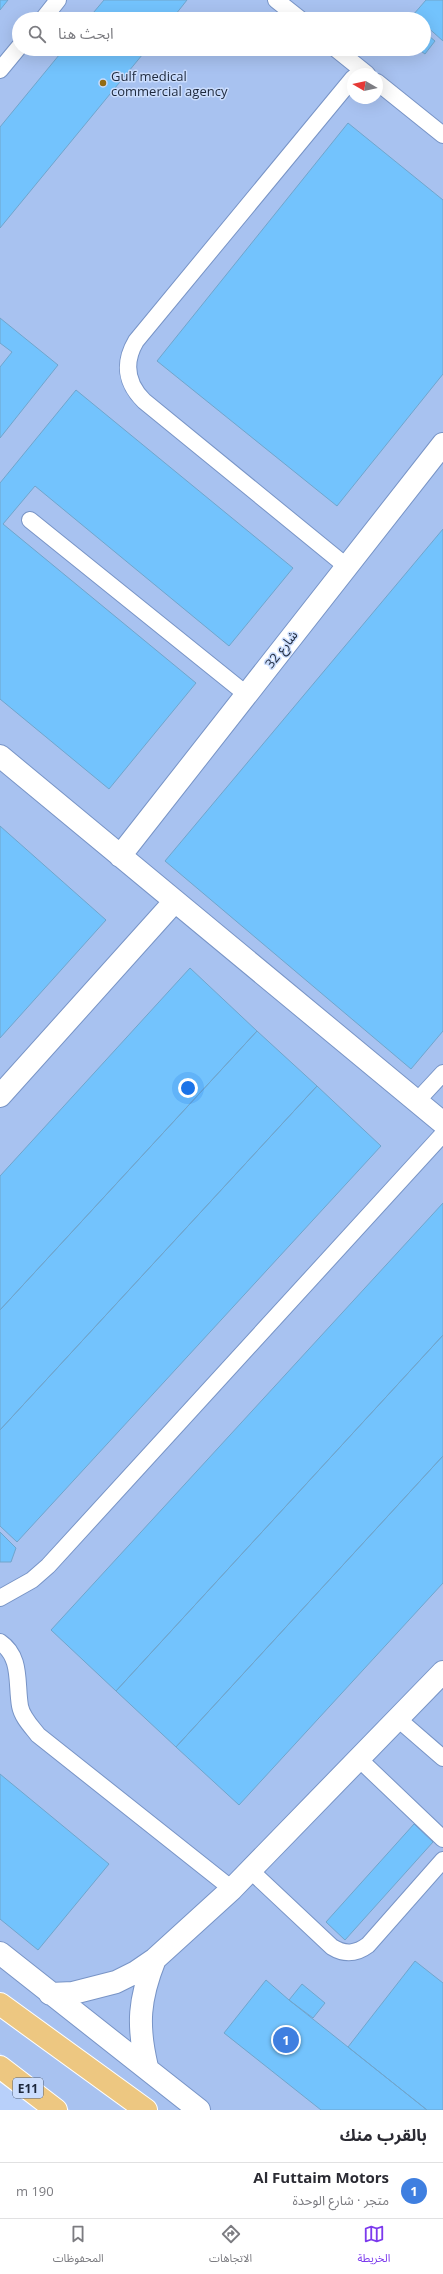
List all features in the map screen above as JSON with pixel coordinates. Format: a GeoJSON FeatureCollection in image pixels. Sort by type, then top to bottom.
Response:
{"type":"FeatureCollection","features":[{"type":"Feature","properties":{"kind":"highway"},"geometry":{"type":"LineString","coordinates":[[0,2004],[146,2110]]}},
{"type":"Feature","properties":{"kind":"highway","name":"E11"},"geometry":{"type":"LineString","coordinates":[[0,2067],[56,2110]]}},
{"type":"Feature","properties":{"kind":"street","name":"شارع 32"},"geometry":{"type":"LineString","coordinates":[[120,856],[443,444]]}},
{"type":"Feature","properties":{"kind":"street"},"geometry":{"type":"LineString","coordinates":[[0,756],[443,1123]]}},
{"type":"Feature","properties":{"kind":"street"},"geometry":{"type":"LineString","coordinates":[[0,1096],[175,901]]}},
{"type":"Feature","properties":{"kind":"street"},"geometry":{"type":"LineString","coordinates":[[50,1994],[80,1992],[116,1982],[136,1972],[155,1959],[232,1889],[443,1672]]}},
{"type":"Feature","properties":{"kind":"street"},"geometry":{"type":"LineString","coordinates":[[0,1953],[50,1994],[147,2067],[200,2110]]}},
{"type":"Feature","properties":{"kind":"street"},"geometry":{"type":"LineString","coordinates":[[147,2067],[139,2024],[141,2001],[155,1959]]}},
{"type":"Feature","properties":{"kind":"lane"},"geometry":{"type":"LineString","coordinates":[[48,12],[58,0]]}},
{"type":"Feature","properties":{"kind":"lane"},"geometry":{"type":"LineString","coordinates":[[276,0],[291,12]]}},
{"type":"Feature","properties":{"kind":"lane"},"geometry":{"type":"LineString","coordinates":[[0,70],[12,55]]}},
{"type":"Feature","properties":{"kind":"lane"},"geometry":{"type":"LineString","coordinates":[[342,56],[353,68]]}},
{"type":"Feature","properties":{"kind":"lane"},"geometry":{"type":"LineString","coordinates":[[383,87],[443,135]]}},
{"type":"Feature","properties":{"kind":"lane"},"geometry":{"type":"LineString","coordinates":[[346,566],[144,401],[134,391],[129,379],[127,366],[129,353],[136,341],[347,88]]}},
{"type":"Feature","properties":{"kind":"lane"},"geometry":{"type":"LineString","coordinates":[[30,520],[246,694]]}},
{"type":"Feature","properties":{"kind":"lane"},"geometry":{"type":"LineString","coordinates":[[416,1101],[443,1073]]}},
{"type":"Feature","properties":{"kind":"lane"},"geometry":{"type":"LineString","coordinates":[[0,1598],[32,1580],[48,1566],[443,1134]]}},
{"type":"Feature","properties":{"kind":"lane"},"geometry":{"type":"LineString","coordinates":[[0,1642],[13,1658],[18,1673],[20,1707],[27,1722],[38,1735],[232,1889]]}},
{"type":"Feature","properties":{"kind":"lane"},"geometry":{"type":"LineString","coordinates":[[398,1719],[443,1758]]}},
{"type":"Feature","properties":{"kind":"lane"},"geometry":{"type":"LineString","coordinates":[[359,1759],[443,1839]]}},
{"type":"Feature","properties":{"kind":"lane"},"geometry":{"type":"LineString","coordinates":[[250,1870],[332,1947],[340,1952],[350,1953],[360,1951],[368,1945],[443,1860]]}},
{"type":"Feature","properties":{"kind":"shaded area"},"geometry":{"type":"Polygon","coordinates":[[[0,0],[443,0],[443,2110],[70,2110],[0,2053],[0,0]]]}},
{"type":"Feature","properties":{"kind":"building"},"geometry":{"type":"Polygon","coordinates":[[[0,0],[8,0],[0,10],[0,0]]]}},
{"type":"Feature","properties":{"kind":"building"},"geometry":{"type":"Polygon","coordinates":[[[104,0],[187,0],[178,12],[94,12],[104,0]]]}},
{"type":"Feature","properties":{"kind":"building"},"geometry":{"type":"Polygon","coordinates":[[[426,0],[443,0],[443,41],[431,30],[431,12],[416,12],[426,0]]]}},
{"type":"Feature","properties":{"kind":"building"},"geometry":{"type":"Polygon","coordinates":[[[431,38],[435,41],[431,46],[431,38]]]}},
{"type":"Feature","properties":{"kind":"building"},"geometry":{"type":"Polygon","coordinates":[[[58,56],[141,56],[0,228],[0,127],[58,56]]]}},
{"type":"Feature","properties":{"kind":"building"},"geometry":{"type":"Polygon","coordinates":[[[348,123],[443,200],[443,374],[337,506],[157,361],[348,123]]]}},
{"type":"Feature","properties":{"kind":"building"},"geometry":{"type":"Polygon","coordinates":[[[0,318],[58,365],[0,438],[0,367],[12,352],[0,343],[0,318]]]}},
{"type":"Feature","properties":{"kind":"building"},"geometry":{"type":"Polygon","coordinates":[[[76,390],[293,568],[229,646],[35,486],[3,524],[196,683],[109,789],[0,699],[0,483],[76,390]]]}},
{"type":"Feature","properties":{"kind":"building"},"geometry":{"type":"Polygon","coordinates":[[[443,529],[443,1031],[411,1069],[165,861],[443,529]]]}},
{"type":"Feature","properties":{"kind":"building"},"geometry":{"type":"Polygon","coordinates":[[[0,826],[106,920],[0,1038],[0,826]]]}},
{"type":"Feature","properties":{"kind":"building"},"geometry":{"type":"Polygon","coordinates":[[[190,968],[257,1031],[0,1310],[0,1176],[190,968]]]}},
{"type":"Feature","properties":{"kind":"building"},"geometry":{"type":"Polygon","coordinates":[[[257,1031],[317,1086],[0,1430],[0,1310],[257,1031]]]}},
{"type":"Feature","properties":{"kind":"building"},"geometry":{"type":"Polygon","coordinates":[[[317,1086],[381,1146],[17,1542],[0,1526],[0,1430],[317,1086]]]}},
{"type":"Feature","properties":{"kind":"building"},"geometry":{"type":"Polygon","coordinates":[[[443,1203],[443,1335],[116,1691],[51,1630],[443,1203]]]}},
{"type":"Feature","properties":{"kind":"building"},"geometry":{"type":"Polygon","coordinates":[[[443,1335],[443,1456],[176,1747],[116,1691],[443,1335]]]}},
{"type":"Feature","properties":{"kind":"building"},"geometry":{"type":"Polygon","coordinates":[[[443,1456],[443,1583],[239,1805],[176,1747],[443,1456]]]}},
{"type":"Feature","properties":{"kind":"building"},"geometry":{"type":"Polygon","coordinates":[[[0,1532],[16,1548],[11,1562],[0,1562],[0,1532]]]}},
{"type":"Feature","properties":{"kind":"building"},"geometry":{"type":"Polygon","coordinates":[[[0,1774],[109,1864],[38,1950],[0,1919],[0,1774]]]}},
{"type":"Feature","properties":{"kind":"building"},"geometry":{"type":"Polygon","coordinates":[[[414,1824],[433,1842],[345,1940],[326,1922],[414,1824]]]}},
{"type":"Feature","properties":{"kind":"building"},"geometry":{"type":"Polygon","coordinates":[[[415,1961],[443,1983],[443,2110],[427,2110],[348,2047],[415,1961]]]}},
{"type":"Feature","properties":{"kind":"building"},"geometry":{"type":"Polygon","coordinates":[[[266,1980],[427,2110],[321,2110],[224,2033],[266,1980]]]}},
{"type":"Feature","properties":{"kind":"building"},"geometry":{"type":"Polygon","coordinates":[[[302,1984],[325,2003],[313,2018],[289,2000],[302,1984]]]}},
{"type":"Feature","properties":{"kind":"place","name":"Gulf medical commercial agency"},"geometry":{"type":"Point","coordinates":[103,83]}},
{"type":"Feature","properties":{"kind":"place","name":"Al Futtaim Motors"},"geometry":{"type":"Point","coordinates":[286,2040]}}]}
